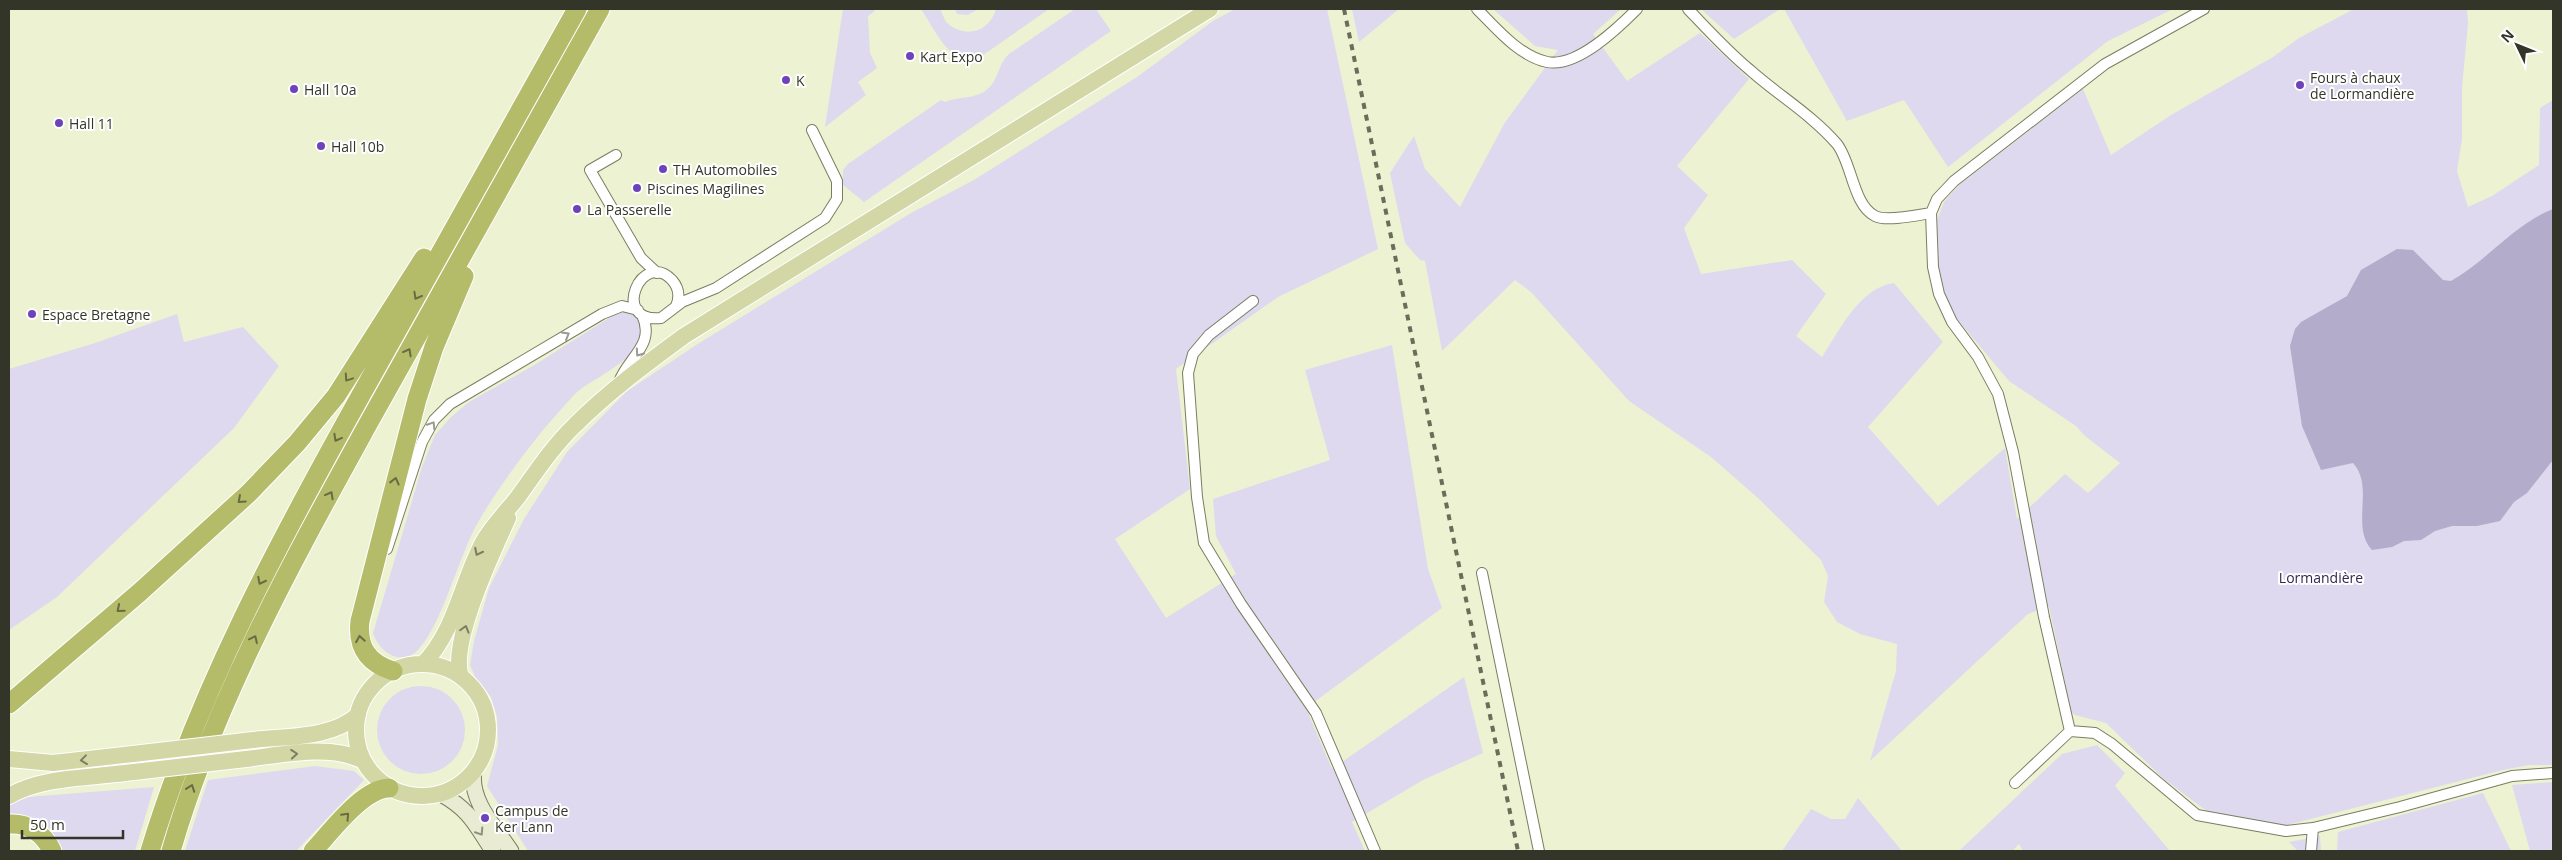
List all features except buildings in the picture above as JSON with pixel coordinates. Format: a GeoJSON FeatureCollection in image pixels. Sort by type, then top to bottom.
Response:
{"type":"FeatureCollection","features":[{"type":"Feature","properties":{"kind":"highway"},"geometry":{"type":"LineString","coordinates":[[9,704],[140,592],[248,493],[316,421],[336,396],[386,321],[576,9]]}},
{"type":"Feature","properties":{"kind":"highway"},"geometry":{"type":"LineString","coordinates":[[150,851],[168,791],[194,724],[228,648],[274,556],[320,468],[576,9]]}},
{"type":"Feature","properties":{"kind":"highway"},"geometry":{"type":"LineString","coordinates":[[393,671],[377,664],[362,649],[358,635],[394,481],[417,399],[443,323],[459,285],[601,9]]}},
{"type":"Feature","properties":{"kind":"highway"},"geometry":{"type":"LineString","coordinates":[[171,851],[189,791],[216,723],[276,595],[601,9]]}},
{"type":"Feature","properties":{"kind":"highway"},"geometry":{"type":"LineString","coordinates":[[313,851],[369,794],[381,788],[389,788]]}},
{"type":"Feature","properties":{"kind":"highway"},"geometry":{"type":"LineString","coordinates":[[9,824],[26,826],[38,832],[47,841],[52,851]]}},
{"type":"Feature","properties":{"kind":"main road"},"geometry":{"type":"LineString","coordinates":[[423,664],[451,620],[469,572],[484,541],[499,518],[574,425],[617,388],[692,332],[1210,9]]}},
{"type":"Feature","properties":{"kind":"main road"},"geometry":{"type":"LineString","coordinates":[[461,677],[436,666],[423,664],[393,671],[370,689],[358,715],[356,738],[362,760],[369,771],[389,788],[414,796],[441,794],[464,781],[474,771],[486,748],[487,721],[478,696],[461,677],[458,669],[463,636],[476,592],[517,498]]}},
{"type":"Feature","properties":{"kind":"main road"},"geometry":{"type":"LineString","coordinates":[[9,759],[53,763],[329,731],[358,715]]}},
{"type":"Feature","properties":{"kind":"main road"},"geometry":{"type":"LineString","coordinates":[[9,796],[20,789],[37,784],[246,759],[322,752],[341,754],[362,760]]}},
{"type":"Feature","properties":{"kind":"street"},"geometry":{"type":"LineString","coordinates":[[1477,9],[1521,50],[1549,62],[1568,59],[1608,37],[1637,9]]}},
{"type":"Feature","properties":{"kind":"street"},"geometry":{"type":"LineString","coordinates":[[1688,9],[1748,69],[1820,126],[1838,146],[1849,166],[1860,199],[1868,211],[1876,217],[1887,218],[1931,213]]}},
{"type":"Feature","properties":{"kind":"street"},"geometry":{"type":"LineString","coordinates":[[2070,731],[2044,617],[2013,452],[1998,394],[1978,357],[1952,322],[1939,294],[1933,267],[1931,213],[1937,199],[1954,181],[1990,151],[2106,64],[2204,9]]}},
{"type":"Feature","properties":{"kind":"street"},"geometry":{"type":"LineString","coordinates":[[676,306],[716,288],[814,227],[831,209],[837,199],[837,181],[812,130]]}},
{"type":"Feature","properties":{"kind":"street"},"geometry":{"type":"LineString","coordinates":[[367,601],[380,572],[422,442],[438,416],[450,404],[602,314],[622,306],[655,319],[668,316],[676,306],[679,296],[677,287],[671,279],[657,273],[641,258],[590,170],[616,155]]}},
{"type":"Feature","properties":{"kind":"street"},"geometry":{"type":"LineString","coordinates":[[617,388],[623,373],[644,346],[646,327],[633,294],[641,279],[641,258]]}},
{"type":"Feature","properties":{"kind":"street"},"geometry":{"type":"LineString","coordinates":[[641,279],[657,273]]}},
{"type":"Feature","properties":{"kind":"street"},"geometry":{"type":"LineString","coordinates":[[677,287],[702,294]]}},
{"type":"Feature","properties":{"kind":"street"},"geometry":{"type":"LineString","coordinates":[[1254,302],[1209,335],[1193,354],[1188,373],[1197,496],[1204,543],[1241,604],[1316,713],[1375,851]]}},
{"type":"Feature","properties":{"kind":"street"},"geometry":{"type":"LineString","coordinates":[[1482,573],[1540,851]]}},
{"type":"Feature","properties":{"kind":"street"},"geometry":{"type":"LineString","coordinates":[[2015,783],[2070,731],[2095,733],[2112,744],[2197,815],[2286,831],[2312,828],[2512,776],[2553,773]]}},
{"type":"Feature","properties":{"kind":"street"},"geometry":{"type":"LineString","coordinates":[[474,771],[472,781],[474,793],[511,851]]}},
{"type":"Feature","properties":{"kind":"street"},"geometry":{"type":"LineString","coordinates":[[441,794],[458,803],[467,812],[493,851]]}},
{"type":"Feature","properties":{"kind":"street"},"geometry":{"type":"LineString","coordinates":[[2311,851],[2312,828]]}},
{"type":"Feature","properties":{"kind":"green space"},"geometry":{"type":"Polygon","coordinates":[[[843,9],[873,9],[875,11],[868,16],[870,53],[877,68],[858,82],[866,95],[825,127],[843,9]]]}},
{"type":"Feature","properties":{"kind":"green space"},"geometry":{"type":"Polygon","coordinates":[[[921,9],[940,9],[946,22],[960,31],[968,32],[975,31],[988,24],[996,9],[1049,9],[976,60],[966,60],[958,57],[943,44],[921,9]]]}},
{"type":"Feature","properties":{"kind":"green space"},"geometry":{"type":"Polygon","coordinates":[[[955,9],[978,9],[968,15],[957,14],[955,9]]]}},
{"type":"Feature","properties":{"kind":"green space"},"geometry":{"type":"Polygon","coordinates":[[[1075,9],[1096,9],[1111,31],[864,202],[843,185],[843,170],[848,164],[941,100],[945,102],[984,92],[994,81],[1002,63],[1009,54],[1075,9]]]}},
{"type":"Feature","properties":{"kind":"green space"},"geometry":{"type":"Polygon","coordinates":[[[1235,9],[1327,9],[1378,249],[1278,297],[1176,369],[1190,489],[1115,539],[1166,618],[1236,574],[1216,536],[1213,499],[1330,460],[1305,370],[1392,345],[1428,569],[1442,608],[1306,708],[1332,769],[1464,677],[1483,753],[1423,780],[1352,822],[1365,851],[528,851],[487,786],[498,745],[497,717],[491,697],[476,679],[470,665],[474,641],[489,588],[524,519],[567,452],[626,392],[696,345],[911,213],[974,180],[1137,77],[1213,21],[1235,9]]]}},
{"type":"Feature","properties":{"kind":"green space"},"geometry":{"type":"Polygon","coordinates":[[[1352,9],[1399,9],[1359,42],[1352,9]]]}},
{"type":"Feature","properties":{"kind":"green space","name":"Lormandière"},"geometry":{"type":"Polygon","coordinates":[[[1493,9],[1621,9],[1593,34],[1627,81],[1700,33],[1749,79],[1677,166],[1708,195],[1684,228],[1701,274],[1792,260],[1826,294],[1796,336],[1822,357],[1843,323],[1861,301],[1882,287],[1894,283],[1943,342],[1868,427],[1938,506],[2005,448],[2017,519],[2065,474],[2088,493],[2120,463],[2085,436],[2076,426],[2009,381],[1951,312],[1938,269],[1936,223],[1944,202],[1959,185],[2083,89],[2111,155],[2171,115],[2273,57],[2299,38],[2354,9],[2467,9],[2468,23],[2462,88],[2462,139],[2457,171],[2468,207],[2492,196],[2539,165],[2540,108],[2553,100],[2553,765],[2529,765],[2503,770],[2283,826],[2212,815],[2164,779],[2106,723],[2075,715],[2071,712],[2049,606],[2028,614],[1870,761],[1896,671],[1897,644],[1860,634],[1837,622],[1824,602],[1828,576],[1821,560],[1758,498],[1711,457],[1629,401],[1531,292],[1515,280],[1442,351],[1425,261],[1420,260],[1405,243],[1390,173],[1414,136],[1425,169],[1460,207],[1504,124],[1558,50],[1535,46],[1493,9]]]}},
{"type":"Feature","properties":{"kind":"green space"},"geometry":{"type":"Polygon","coordinates":[[[1701,9],[1780,9],[1734,39],[1701,9]]]}},
{"type":"Feature","properties":{"kind":"green space"},"geometry":{"type":"Polygon","coordinates":[[[1784,9],[2173,9],[2108,41],[1948,167],[1904,100],[1847,121],[1784,9]]]}},
{"type":"Feature","properties":{"kind":"green space"},"geometry":{"type":"Polygon","coordinates":[[[621,312],[634,315],[641,331],[639,343],[632,353],[576,393],[525,453],[476,526],[441,611],[425,642],[416,652],[402,658],[396,657],[384,650],[373,633],[422,467],[435,435],[451,417],[469,402],[621,312]]]}},
{"type":"Feature","properties":{"kind":"green space"},"geometry":{"type":"Polygon","coordinates":[[[177,314],[184,342],[243,327],[279,366],[234,428],[57,597],[9,630],[9,369],[95,343],[177,314]]]}},
{"type":"Feature","properties":{"kind":"green space"},"geometry":{"type":"Polygon","coordinates":[[[412,686],[430,686],[446,693],[458,705],[465,721],[465,739],[458,755],[446,767],[430,774],[412,774],[396,767],[384,755],[377,739],[377,721],[384,705],[396,693],[412,686]]]}},
{"type":"Feature","properties":{"kind":"green space"},"geometry":{"type":"Polygon","coordinates":[[[2097,745],[2125,773],[2115,786],[2170,851],[2023,851],[2019,844],[2012,851],[1959,851],[2062,754],[2097,745]]]}},
{"type":"Feature","properties":{"kind":"green space"},"geometry":{"type":"Polygon","coordinates":[[[315,766],[354,771],[364,780],[296,851],[185,851],[208,780],[315,766]]]}},
{"type":"Feature","properties":{"kind":"green space"},"geometry":{"type":"Polygon","coordinates":[[[2553,782],[2553,851],[2530,851],[2512,785],[2553,782]]]}},
{"type":"Feature","properties":{"kind":"green space"},"geometry":{"type":"Polygon","coordinates":[[[154,787],[135,851],[61,851],[9,816],[9,806],[17,800],[28,797],[154,787]]]}},
{"type":"Feature","properties":{"kind":"green space"},"geometry":{"type":"Polygon","coordinates":[[[2483,793],[2511,851],[2337,851],[2338,832],[2483,793]]]}},
{"type":"Feature","properties":{"kind":"green space"},"geometry":{"type":"Polygon","coordinates":[[[1858,798],[1902,851],[1782,851],[1811,809],[1831,819],[1845,819],[1858,798]]]}},
{"type":"Feature","properties":{"kind":"green space"},"geometry":{"type":"Polygon","coordinates":[[[2320,836],[2321,851],[2298,851],[2289,842],[2320,836]]]}},
{"type":"Feature","properties":{"kind":"shaded area","name":"Lormandière"},"geometry":{"type":"Polygon","coordinates":[[[2553,209],[2553,460],[2527,493],[2514,502],[2500,521],[2477,526],[2452,526],[2435,531],[2421,540],[2404,541],[2392,547],[2372,550],[2363,530],[2363,495],[2359,473],[2353,463],[2321,470],[2302,426],[2290,346],[2295,329],[2301,322],[2347,296],[2361,270],[2397,249],[2413,250],[2443,280],[2451,281],[2477,263],[2513,233],[2553,209]]]}},
{"type":"Feature","properties":{"kind":"railway"},"geometry":{"type":"LineString","coordinates":[[1344,9],[1518,851]]}},
{"type":"Feature","properties":{"kind":"place","name":"Kart Expo"},"geometry":{"type":"Point","coordinates":[910,56]}},
{"type":"Feature","properties":{"kind":"place","name":"K"},"geometry":{"type":"Point","coordinates":[786,80]}},
{"type":"Feature","properties":{"kind":"place","name":"Fours à chaux de Lormandière"},"geometry":{"type":"Point","coordinates":[2300,85]}},
{"type":"Feature","properties":{"kind":"place","name":"Hall 10a"},"geometry":{"type":"Point","coordinates":[294,89]}},
{"type":"Feature","properties":{"kind":"place","name":"Hall 11"},"geometry":{"type":"Point","coordinates":[59,123]}},
{"type":"Feature","properties":{"kind":"place","name":"Hall 10b"},"geometry":{"type":"Point","coordinates":[321,146]}},
{"type":"Feature","properties":{"kind":"place","name":"TH Automobiles"},"geometry":{"type":"Point","coordinates":[663,169]}},
{"type":"Feature","properties":{"kind":"place","name":"Piscines Magilines"},"geometry":{"type":"Point","coordinates":[637,188]}},
{"type":"Feature","properties":{"kind":"place","name":"La Passerelle"},"geometry":{"type":"Point","coordinates":[577,209]}},
{"type":"Feature","properties":{"kind":"place","name":"Espace Bretagne"},"geometry":{"type":"Point","coordinates":[32,314]}},
{"type":"Feature","properties":{"kind":"place","name":"Campus de Ker Lann"},"geometry":{"type":"Point","coordinates":[485,818]}}]}
